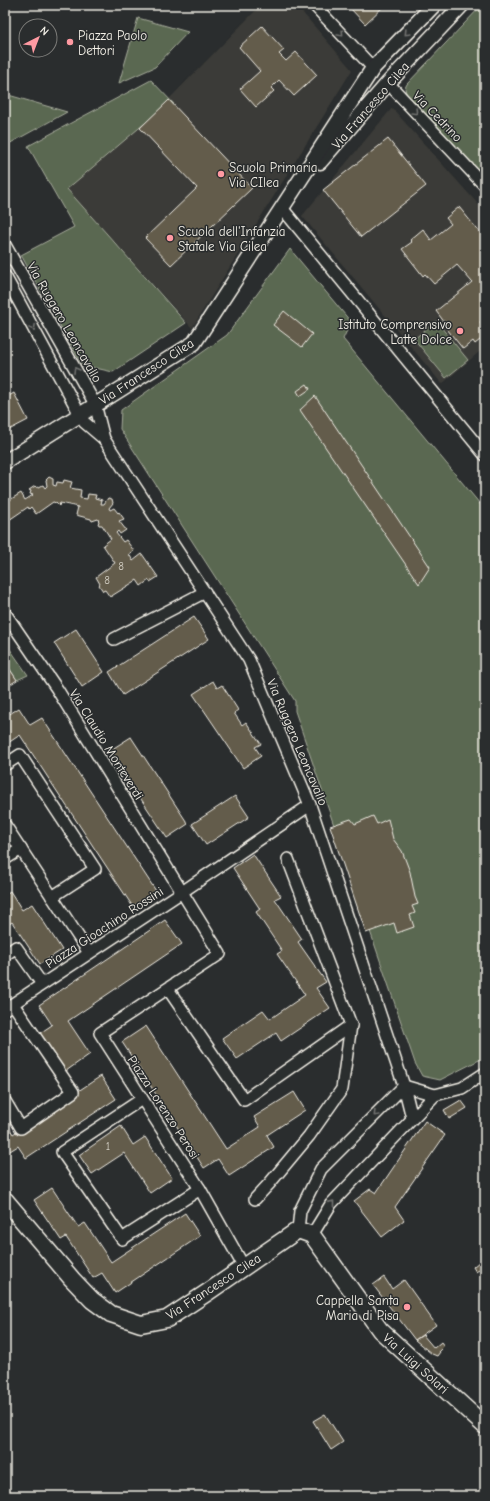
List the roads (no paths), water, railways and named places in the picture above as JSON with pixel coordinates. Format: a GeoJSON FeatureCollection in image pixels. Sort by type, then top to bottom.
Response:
{"type":"FeatureCollection","features":[{"type":"Feature","properties":{"kind":"main road","name":"Via Francesco Cilea"},"geometry":{"type":"LineString","coordinates":[[5,1200],[92,1300],[111,1314],[141,1324],[167,1319],[244,1267],[305,1233]]}},
{"type":"Feature","properties":{"kind":"main road","name":"Via Luigi Solari"},"geometry":{"type":"LineString","coordinates":[[305,1233],[380,1330],[485,1426]]}},
{"type":"Feature","properties":{"kind":"street"},"geometry":{"type":"LineString","coordinates":[[314,5],[373,68]]}},
{"type":"Feature","properties":{"kind":"street","name":"Via Francesco Cilea"},"geometry":{"type":"LineString","coordinates":[[5,462],[82,418],[95,404],[194,343],[373,68],[434,5]]}},
{"type":"Feature","properties":{"kind":"street","name":"Via Francesco Cilea"},"geometry":{"type":"LineString","coordinates":[[282,208],[388,83],[462,5]]}},
{"type":"Feature","properties":{"kind":"street","name":"Via Cedrino"},"geometry":{"type":"LineString","coordinates":[[388,83],[485,186]]}},
{"type":"Feature","properties":{"kind":"street"},"geometry":{"type":"LineString","coordinates":[[282,208],[485,455]]}},
{"type":"Feature","properties":{"kind":"street","name":"Via Ruggero Leoncavallo"},"geometry":{"type":"LineString","coordinates":[[5,244],[95,404],[104,438]]}},
{"type":"Feature","properties":{"kind":"street"},"geometry":{"type":"LineString","coordinates":[[5,276],[82,418]]}},
{"type":"Feature","properties":{"kind":"street","name":"Via Ruggero Leoncavallo"},"geometry":{"type":"LineString","coordinates":[[82,418],[104,438],[249,660],[310,805],[404,1086]]}},
{"type":"Feature","properties":{"kind":"street"},"geometry":{"type":"LineString","coordinates":[[114,640],[205,592]]}},
{"type":"Feature","properties":{"kind":"street","name":"Via Claudio Monteverdi"},"geometry":{"type":"LineString","coordinates":[[5,613],[57,689],[182,892]]}},
{"type":"Feature","properties":{"kind":"street"},"geometry":{"type":"LineString","coordinates":[[5,765],[20,755],[95,869],[52,897]]}},
{"type":"Feature","properties":{"kind":"street"},"geometry":{"type":"LineString","coordinates":[[182,892],[310,805]]}},
{"type":"Feature","properties":{"kind":"street"},"geometry":{"type":"LineString","coordinates":[[5,825],[90,953]]}},
{"type":"Feature","properties":{"kind":"street"},"geometry":{"type":"LineString","coordinates":[[5,859],[21,849]]}},
{"type":"Feature","properties":{"kind":"street"},"geometry":{"type":"LineString","coordinates":[[255,1200],[309,1136],[342,1089],[351,1024],[288,859]]}},
{"type":"Feature","properties":{"kind":"street","name":"Piazza Gioachino Rossini"},"geometry":{"type":"LineString","coordinates":[[5,1101],[21,1128],[72,1092],[9,1006],[182,892]]}},
{"type":"Feature","properties":{"kind":"street","name":"Piazza Lorenzo Perosi"},"geometry":{"type":"LineString","coordinates":[[182,892],[220,954],[100,1033],[200,1189],[244,1267]]}},
{"type":"Feature","properties":{"kind":"street","name":"Piazza Gioachino Rossini"},"geometry":{"type":"LineString","coordinates":[[5,955],[16,948],[42,984]]}},
{"type":"Feature","properties":{"kind":"street"},"geometry":{"type":"LineString","coordinates":[[168,989],[244,1100],[351,1024]]}},
{"type":"Feature","properties":{"kind":"street"},"geometry":{"type":"LineString","coordinates":[[404,1086],[435,1095],[462,1088],[485,1073]]}},
{"type":"Feature","properties":{"kind":"street"},"geometry":{"type":"LineString","coordinates":[[404,1086],[412,1118]]}},
{"type":"Feature","properties":{"kind":"street"},"geometry":{"type":"LineString","coordinates":[[305,1233],[300,1211],[321,1169],[404,1086]]}},
{"type":"Feature","properties":{"kind":"street","name":"Via Francesco Cilea"},"geometry":{"type":"LineString","coordinates":[[305,1233],[435,1095]]}},
{"type":"Feature","properties":{"kind":"street"},"geometry":{"type":"LineString","coordinates":[[142,1099],[62,1152],[122,1239],[200,1189]]}},
{"type":"Feature","properties":{"kind":"place","name":"Piazza Paolo Dettori"},"geometry":{"type":"Point","coordinates":[70,42]}},
{"type":"Feature","properties":{"kind":"place","name":"Scuola Primaria Via CIlea"},"geometry":{"type":"Point","coordinates":[221,174]}},
{"type":"Feature","properties":{"kind":"place","name":"Scuola dell'Infanzia Statale Via Cilea"},"geometry":{"type":"Point","coordinates":[170,238]}},
{"type":"Feature","properties":{"kind":"place","name":"Istituto Comprensivo Latte Dolce"},"geometry":{"type":"Point","coordinates":[460,331]}},
{"type":"Feature","properties":{"kind":"place","name":"Cappella Santa Maria di Pisa"},"geometry":{"type":"Point","coordinates":[407,1307]}}]}
